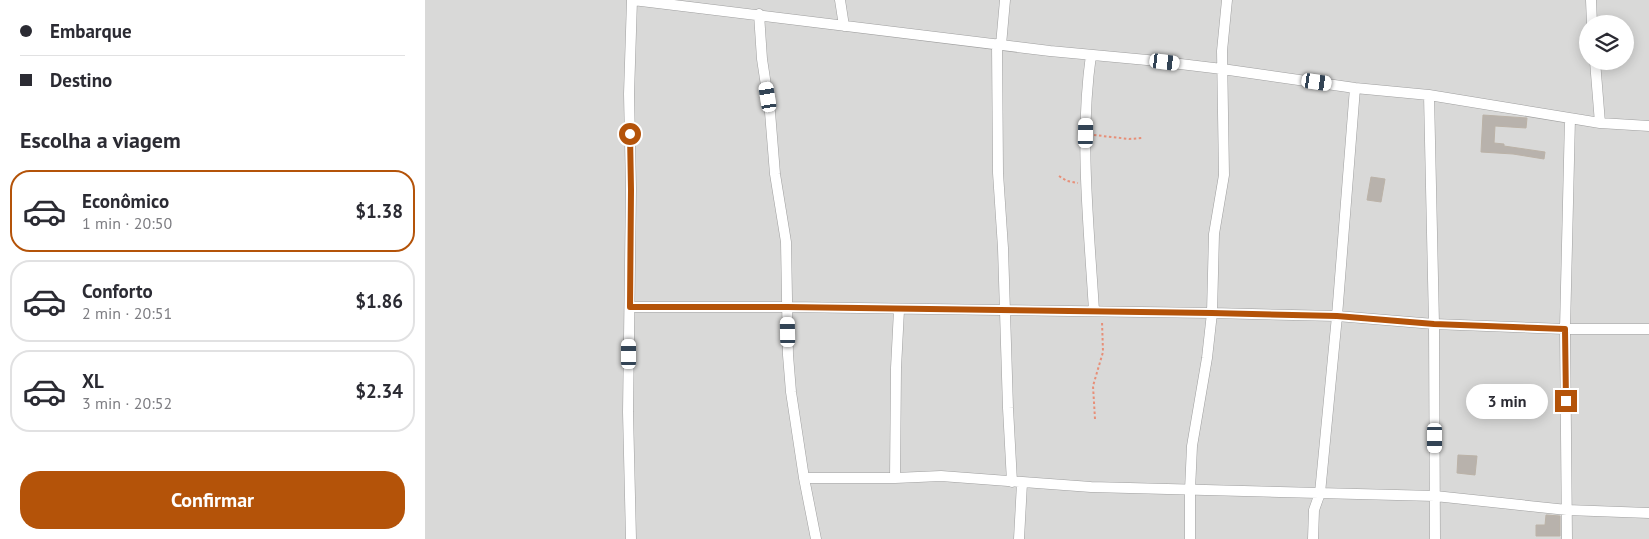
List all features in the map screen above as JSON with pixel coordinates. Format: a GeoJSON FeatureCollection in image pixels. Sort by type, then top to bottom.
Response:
{"type":"FeatureCollection","features":[{"type":"Feature","properties":{"kind":"street"},"geometry":{"type":"LineString","coordinates":[[631,539],[628,412],[631,190],[629,94],[632,0],[759,14],[999,45],[1222,69],[1355,88],[1429,95],[1570,118],[1649,126]]}},
{"type":"Feature","properties":{"kind":"street"},"geometry":{"type":"LineString","coordinates":[[840,0],[844,26]]}},
{"type":"Feature","properties":{"kind":"street"},"geometry":{"type":"LineString","coordinates":[[1005,0],[999,45],[998,173],[1019,539]]}},
{"type":"Feature","properties":{"kind":"street"},"geometry":{"type":"LineString","coordinates":[[1190,539],[1190,490],[1193,446],[1207,358],[1212,313],[1214,234],[1224,169],[1222,69],[1227,0]]}},
{"type":"Feature","properties":{"kind":"street"},"geometry":{"type":"LineString","coordinates":[[1591,0],[1592,15]]}},
{"type":"Feature","properties":{"kind":"street"},"geometry":{"type":"LineString","coordinates":[[759,14],[775,174],[786,242],[788,355],[791,392],[804,478],[816,539]]}},
{"type":"Feature","properties":{"kind":"street"},"geometry":{"type":"LineString","coordinates":[[1091,55],[1088,81],[1085,184],[1097,311]]}},
{"type":"Feature","properties":{"kind":"street"},"geometry":{"type":"LineString","coordinates":[[1596,70],[1600,122]]}},
{"type":"Feature","properties":{"kind":"street"},"geometry":{"type":"LineString","coordinates":[[1313,539],[1315,510],[1320,493],[1337,316],[1355,88]]}},
{"type":"Feature","properties":{"kind":"street"},"geometry":{"type":"LineString","coordinates":[[1429,95],[1434,324],[1435,539]]}},
{"type":"Feature","properties":{"kind":"street"},"geometry":{"type":"LineString","coordinates":[[1567,539],[1565,329],[1570,118]]}},
{"type":"Feature","properties":{"kind":"street"},"geometry":{"type":"LineString","coordinates":[[630,307],[788,307],[1212,313],[1337,316],[1434,324],[1565,329],[1649,329]]}},
{"type":"Feature","properties":{"kind":"street"},"geometry":{"type":"LineString","coordinates":[[895,478],[896,368],[899,310]]}},
{"type":"Feature","properties":{"kind":"street"},"geometry":{"type":"LineString","coordinates":[[804,478],[941,476],[1091,487],[1435,496],[1567,510],[1649,513]]}},
{"type":"Feature","properties":{"kind":"path"},"geometry":{"type":"LineString","coordinates":[[1086,133],[1122,138],[1142,138]]}},
{"type":"Feature","properties":{"kind":"path"},"geometry":{"type":"LineString","coordinates":[[1059,176],[1067,181],[1085,184]]}},
{"type":"Feature","properties":{"kind":"path"},"geometry":{"type":"LineString","coordinates":[[1095,420],[1093,386],[1103,352],[1097,311]]}},
{"type":"Feature","properties":{"kind":"shaded area"},"geometry":{"type":"Polygon","coordinates":[[[425,0],[1649,0],[1649,539],[425,539],[425,0]]]}},
{"type":"Feature","properties":{"kind":"building"},"geometry":{"type":"Polygon","coordinates":[[[1483,115],[1527,118],[1526,128],[1495,126],[1494,143],[1545,152],[1544,159],[1513,154],[1481,152],[1483,115]]]}},
{"type":"Feature","properties":{"kind":"building"},"geometry":{"type":"Polygon","coordinates":[[[1371,177],[1385,179],[1381,202],[1367,200],[1371,177]]]}},
{"type":"Feature","properties":{"kind":"building"},"geometry":{"type":"Polygon","coordinates":[[[1458,455],[1477,456],[1475,475],[1457,473],[1458,455]]]}},
{"type":"Feature","properties":{"kind":"building"},"geometry":{"type":"Polygon","coordinates":[[[1546,515],[1560,516],[1560,536],[1536,536],[1536,525],[1545,525],[1546,515]]]}},
{"type":"Feature","properties":{"kind":"route"},"geometry":{"type":"LineString","coordinates":[[630,134],[630,307],[788,307],[890,310],[1212,313],[1337,316],[1434,324],[1565,329],[1566,401]]}}]}
